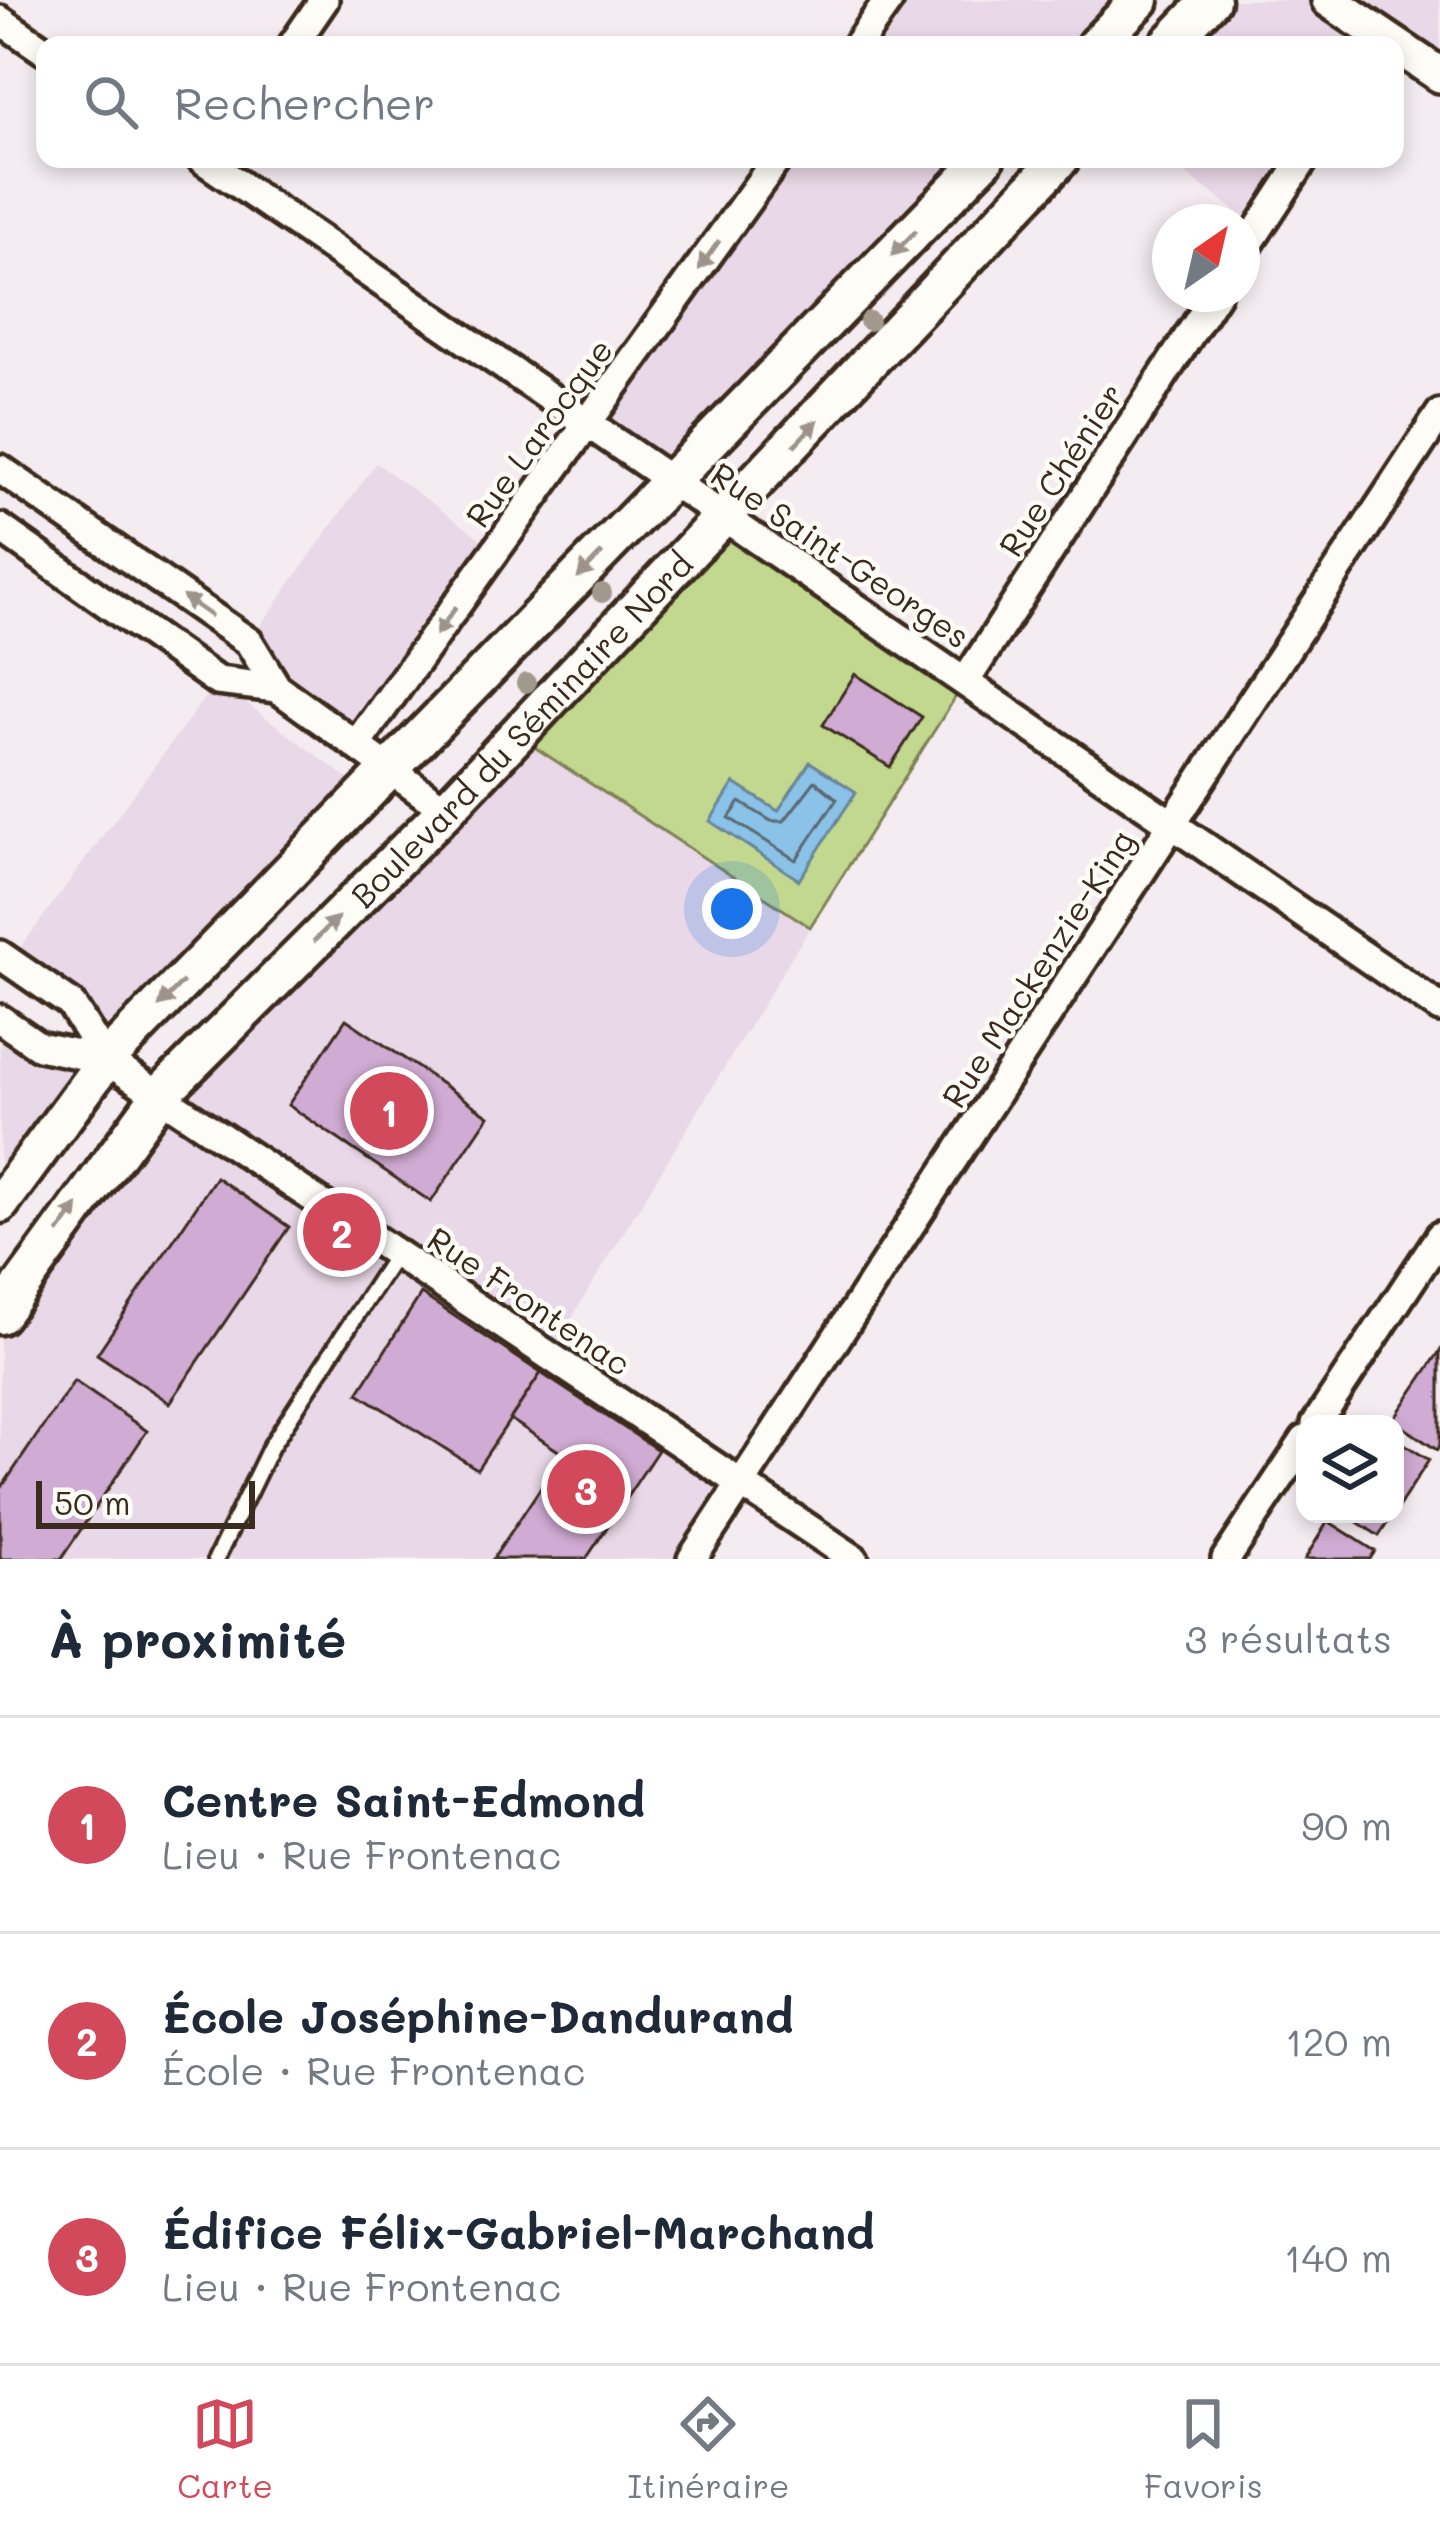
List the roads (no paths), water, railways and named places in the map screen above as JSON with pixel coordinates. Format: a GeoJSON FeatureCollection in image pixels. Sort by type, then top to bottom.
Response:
{"type":"FeatureCollection","features":[{"type":"Feature","properties":{"kind":"main road"},"geometry":{"type":"LineString","coordinates":[[1105,36],[1140,0]]}},
{"type":"Feature","properties":{"kind":"main road"},"geometry":{"type":"LineString","coordinates":[[1177,36],[1211,0]]}},
{"type":"Feature","properties":{"kind":"main road","name":"Boulevard du Séminaire Nord"},"geometry":{"type":"LineString","coordinates":[[0,1204],[106,1060],[976,168]]}},
{"type":"Feature","properties":{"kind":"main road","name":"Boulevard du Séminaire Nord"},"geometry":{"type":"LineString","coordinates":[[0,1315],[159,1096],[446,810],[1052,168]]}},
{"type":"Feature","properties":{"kind":"street"},"geometry":{"type":"LineString","coordinates":[[299,36],[324,0]]}},
{"type":"Feature","properties":{"kind":"street"},"geometry":{"type":"LineString","coordinates":[[863,36],[889,0]]}},
{"type":"Feature","properties":{"kind":"street"},"geometry":{"type":"LineString","coordinates":[[1328,0],[1374,36]]}},
{"type":"Feature","properties":{"kind":"street"},"geometry":{"type":"LineString","coordinates":[[0,20],[36,45]]}},
{"type":"Feature","properties":{"kind":"street"},"geometry":{"type":"LineString","coordinates":[[1404,55],[1440,75]]}},
{"type":"Feature","properties":{"kind":"street","name":"Rue Saint-Georges"},"geometry":{"type":"LineString","coordinates":[[219,168],[1440,1008]]}},
{"type":"Feature","properties":{"kind":"street","name":"Rue Larocque"},"geometry":{"type":"LineString","coordinates":[[356,745],[771,168]]}},
{"type":"Feature","properties":{"kind":"street"},"geometry":{"type":"LineString","coordinates":[[1260,226],[1298,168]]}},
{"type":"Feature","properties":{"kind":"street","name":"Rue Chénier"},"geometry":{"type":"LineString","coordinates":[[964,682],[1204,312]]}},
{"type":"Feature","properties":{"kind":"street","name":"Rue Mackenzie-King"},"geometry":{"type":"LineString","coordinates":[[692,1559],[1440,414]]}},
{"type":"Feature","properties":{"kind":"street"},"geometry":{"type":"LineString","coordinates":[[0,470],[249,643],[277,688],[446,810]]}},
{"type":"Feature","properties":{"kind":"street"},"geometry":{"type":"LineString","coordinates":[[47,502],[9,535],[217,681],[277,688]]}},
{"type":"Feature","properties":{"kind":"street","name":"Rue Frontenac"},"geometry":{"type":"LineString","coordinates":[[0,955],[71,1004],[106,1060]]}},
{"type":"Feature","properties":{"kind":"street","name":"Rue Frontenac"},"geometry":{"type":"LineString","coordinates":[[0,1019],[39,1046],[106,1060],[854,1559]]}},
{"type":"Feature","properties":{"kind":"street"},"geometry":{"type":"LineString","coordinates":[[1322,1415],[1440,1236]]}},
{"type":"Feature","properties":{"kind":"street"},"geometry":{"type":"LineString","coordinates":[[1226,1559],[1296,1454]]}},
{"type":"Feature","properties":{"kind":"lane"},"geometry":{"type":"LineString","coordinates":[[216,1559],[271,1446],[396,1254]]}},
{"type":"Feature","properties":{"kind":"water"},"geometry":{"type":"Polygon","coordinates":[[[810,762],[856,792],[799,880],[710,821],[734,783],[778,811],[810,762]]]}},
{"type":"Feature","properties":{"kind":"place","name":"Centre Saint-Edmond"},"geometry":{"type":"Point","coordinates":[389,1111]}},
{"type":"Feature","properties":{"kind":"place","name":"École Joséphine-Dandurand"},"geometry":{"type":"Point","coordinates":[342,1232]}},
{"type":"Feature","properties":{"kind":"place","name":"Édifice Félix-Gabriel-Marchand"},"geometry":{"type":"Point","coordinates":[586,1489]}}]}
